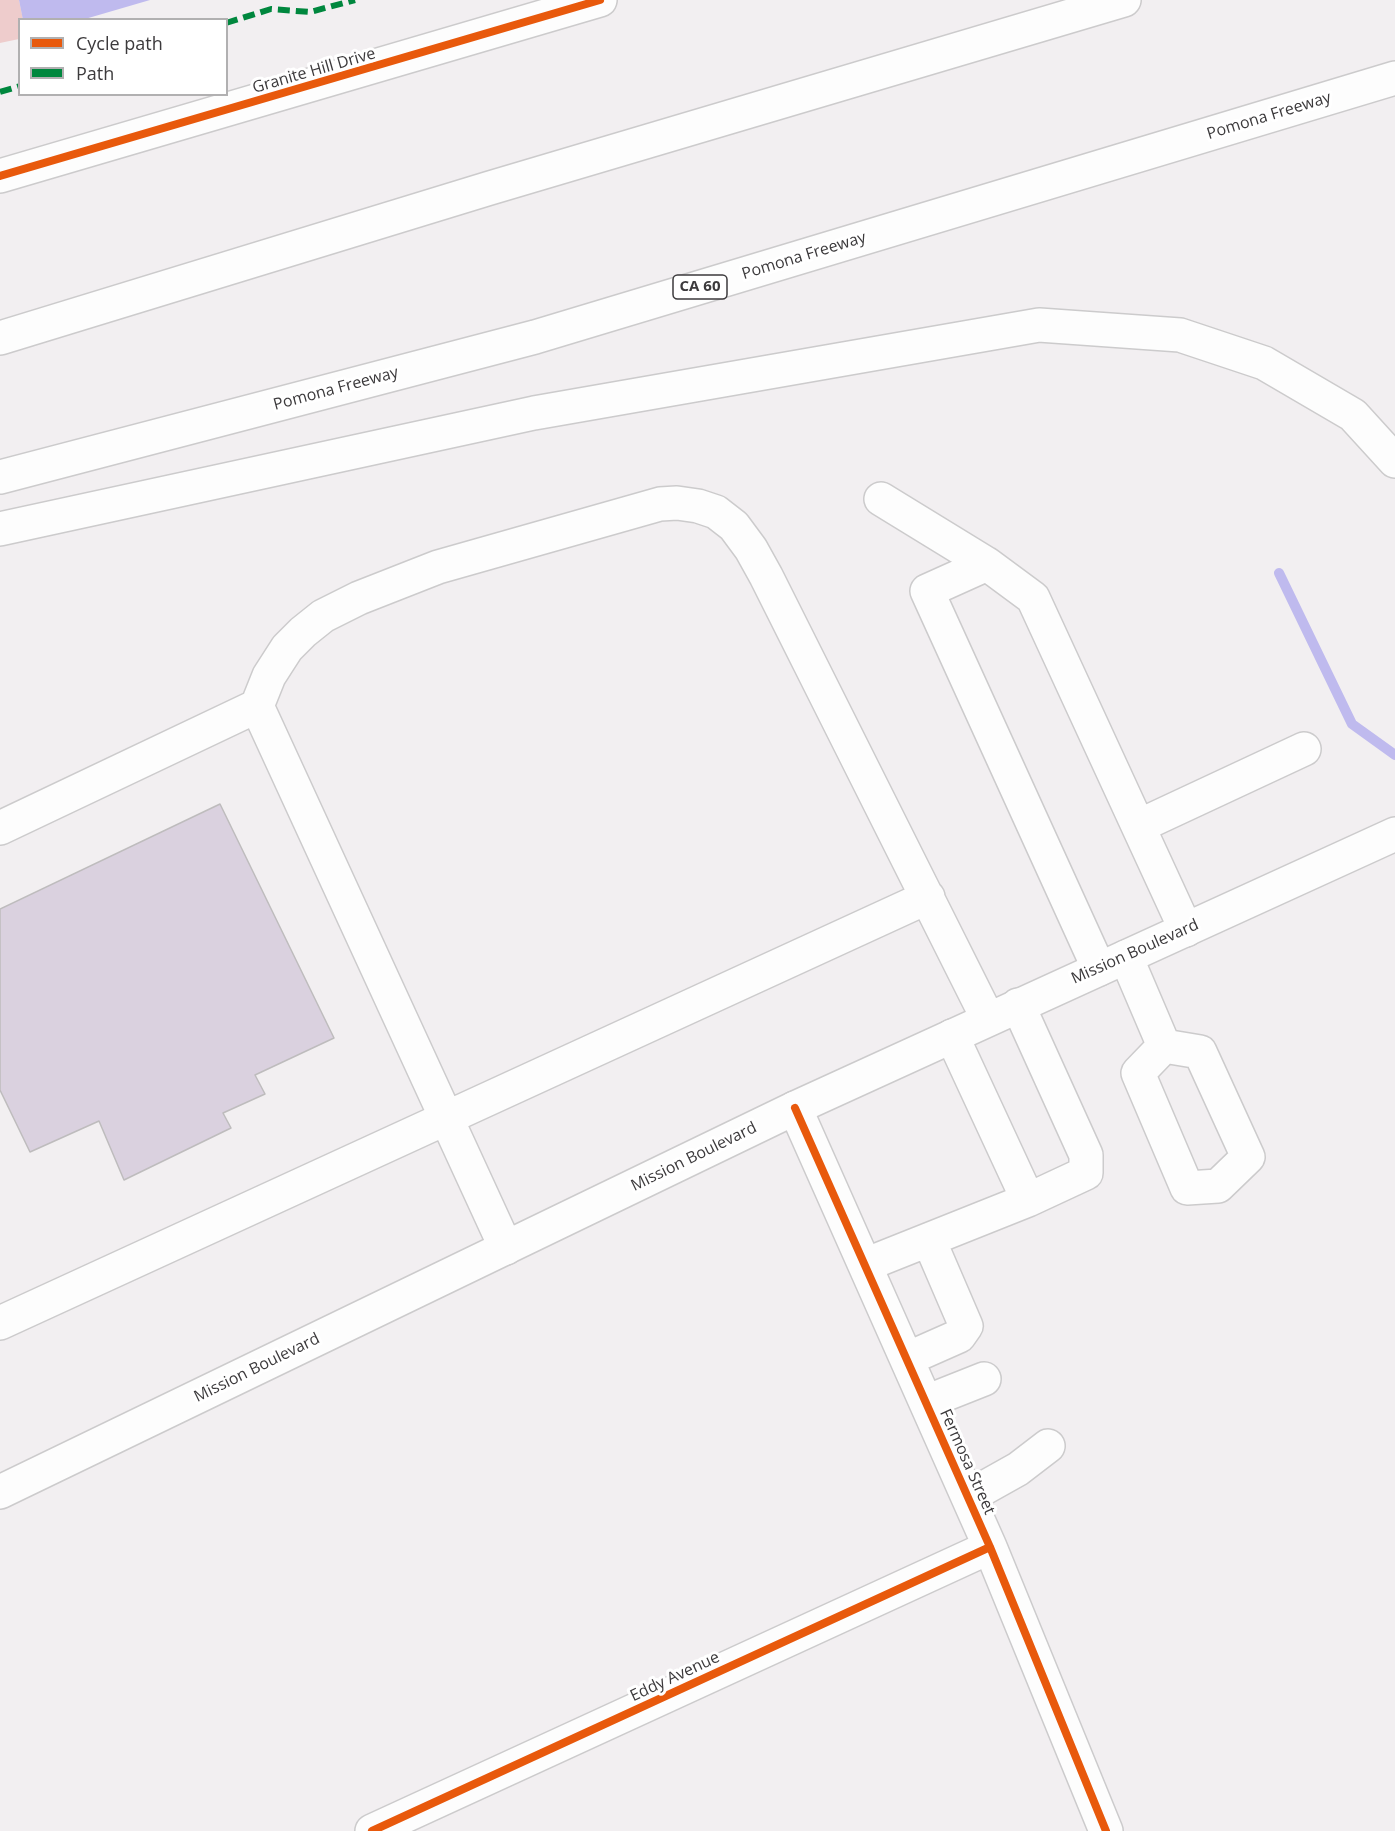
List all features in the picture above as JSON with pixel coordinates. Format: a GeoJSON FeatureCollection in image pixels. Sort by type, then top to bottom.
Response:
{"type":"FeatureCollection","features":[{"type":"Feature","properties":{"kind":"main road","name":"Granite Hill Drive"},"geometry":{"type":"LineString","coordinates":[[0,176],[512,12],[600,0]]}},
{"type":"Feature","properties":{"kind":"main road"},"geometry":{"type":"LineString","coordinates":[[0,338],[490,188],[1124,0]]}},
{"type":"Feature","properties":{"kind":"main road","name":"Pomona Freeway"},"geometry":{"type":"LineString","coordinates":[[0,477],[535,337],[1395,78]]}},
{"type":"Feature","properties":{"kind":"main road"},"geometry":{"type":"LineString","coordinates":[[0,529],[534,413],[1039,325],[1180,335],[1264,363],[1353,415],[1395,461]]}},
{"type":"Feature","properties":{"kind":"main road"},"geometry":{"type":"LineString","coordinates":[[881,499],[987,564],[1033,598],[1186,930]]}},
{"type":"Feature","properties":{"kind":"main road"},"geometry":{"type":"LineString","coordinates":[[0,828],[257,706],[269,676],[287,648],[323,616],[359,598],[438,567],[660,504],[677,503],[698,506],[716,512],[734,526],[751,549],[988,1019]]}},
{"type":"Feature","properties":{"kind":"main road"},"geometry":{"type":"LineString","coordinates":[[987,564],[927,591],[1113,963],[1164,1046]]}},
{"type":"Feature","properties":{"kind":"main road"},"geometry":{"type":"LineString","coordinates":[[257,706],[506,1248]]}},
{"type":"Feature","properties":{"kind":"main road"},"geometry":{"type":"LineString","coordinates":[[1139,826],[1304,749]]}},
{"type":"Feature","properties":{"kind":"main road","name":"Mission Boulevard"},"geometry":{"type":"LineString","coordinates":[[0,1492],[795,1108],[1395,834]]}},
{"type":"Feature","properties":{"kind":"main road"},"geometry":{"type":"LineString","coordinates":[[0,1323],[928,897]]}},
{"type":"Feature","properties":{"kind":"main road"},"geometry":{"type":"LineString","coordinates":[[865,1265],[1028,1200],[1086,1173],[1086,1155],[1018,1005]]}},
{"type":"Feature","properties":{"kind":"main road"},"geometry":{"type":"LineString","coordinates":[[952,1036],[1028,1200]]}},
{"type":"Feature","properties":{"kind":"main road","name":"Fermosa Street"},"geometry":{"type":"LineString","coordinates":[[795,1108],[990,1546],[1106,1831]]}},
{"type":"Feature","properties":{"kind":"main road"},"geometry":{"type":"LineString","coordinates":[[906,1359],[959,1336],[966,1326],[929,1240]]}},
{"type":"Feature","properties":{"kind":"main road"},"geometry":{"type":"LineString","coordinates":[[926,1402],[984,1379]]}},
{"type":"Feature","properties":{"kind":"main road"},"geometry":{"type":"LineString","coordinates":[[968,1497],[1018,1469],[1048,1446]]}},
{"type":"Feature","properties":{"kind":"main road","name":"Eddy Avenue"},"geometry":{"type":"LineString","coordinates":[[372,1831],[990,1546]]}},
{"type":"Feature","properties":{"kind":"shaded area"},"geometry":{"type":"Polygon","coordinates":[[[0,0],[19,0],[23,18],[18,18],[18,39],[0,43],[0,0]]]}},
{"type":"Feature","properties":{"kind":"shaded area"},"geometry":{"type":"Polygon","coordinates":[[[19,0],[150,0],[88,18],[23,18],[19,0]]]}},
{"type":"Feature","properties":{"kind":"building"},"geometry":{"type":"Polygon","coordinates":[[[220,804],[334,1038],[255,1075],[265,1094],[223,1113],[231,1128],[124,1180],[99,1121],[30,1152],[0,1090],[0,909],[220,804]]]}},
{"type":"Feature","properties":{"kind":"waterway"},"geometry":{"type":"LineString","coordinates":[[1279,573],[1352,724],[1395,755]]}},
{"type":"Feature","properties":{"kind":"marked path"},"geometry":{"type":"LineString","coordinates":[[228,22],[271,9],[310,12],[355,0]]}},
{"type":"Feature","properties":{"kind":"marked path"},"geometry":{"type":"LineString","coordinates":[[0,92],[18,87]]}},
{"type":"Feature","properties":{"kind":"cycle path"},"geometry":{"type":"LineString","coordinates":[[0,176],[600,0]]}},
{"type":"Feature","properties":{"kind":"cycle path"},"geometry":{"type":"LineString","coordinates":[[795,1108],[990,1547],[1106,1831]]}},
{"type":"Feature","properties":{"kind":"cycle path"},"geometry":{"type":"LineString","coordinates":[[372,1831],[990,1547]]}}]}
